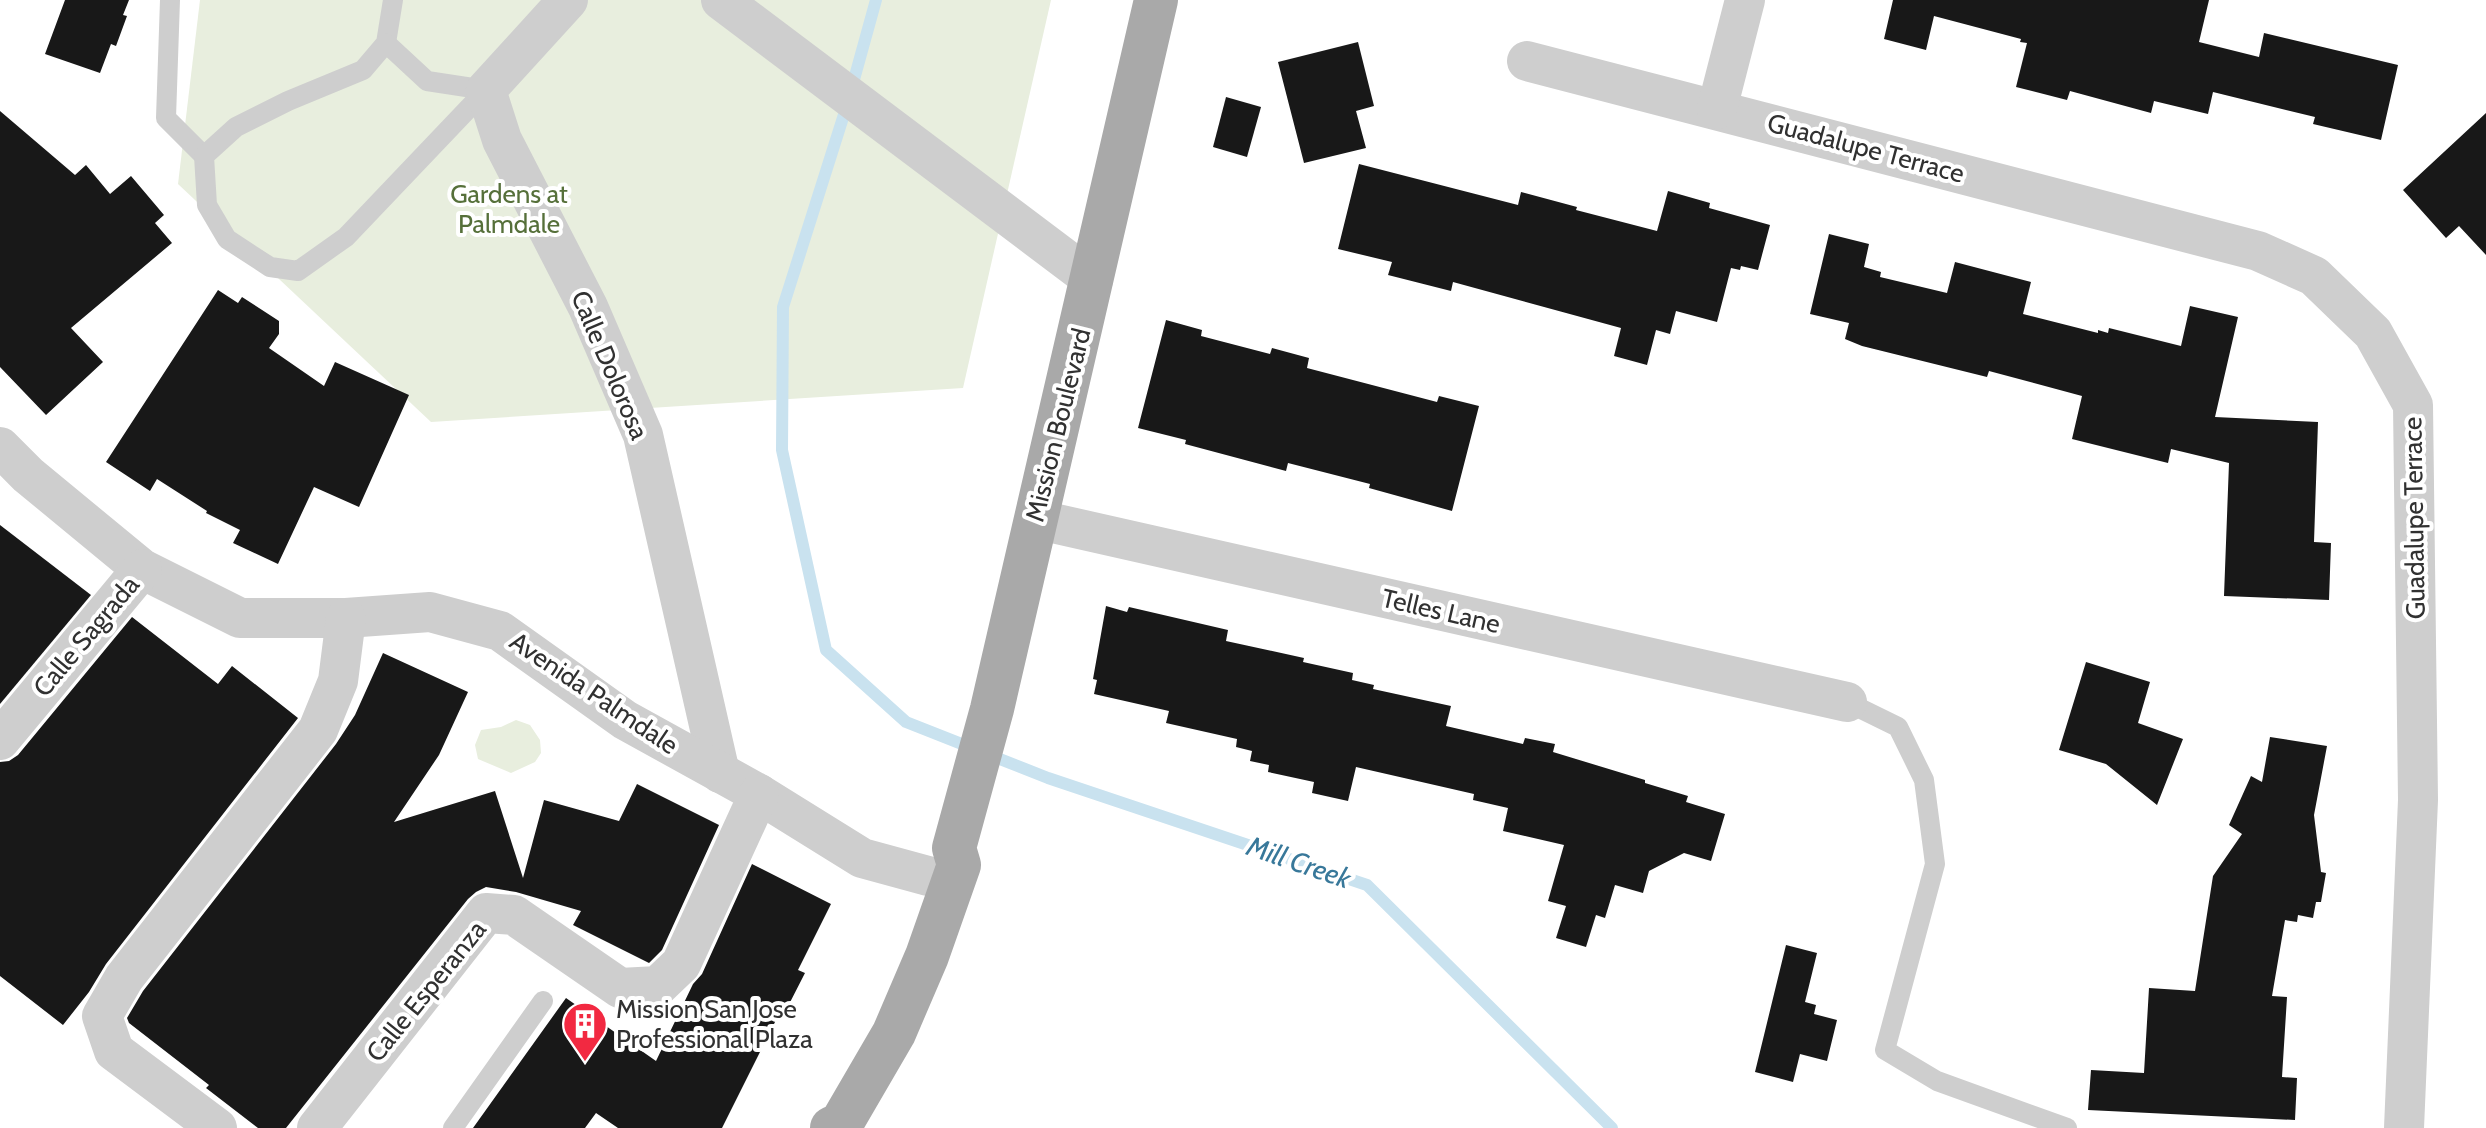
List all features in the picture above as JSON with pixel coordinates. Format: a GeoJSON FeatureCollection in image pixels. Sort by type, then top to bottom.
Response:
{"type":"FeatureCollection","features":[{"type":"Feature","properties":{"kind":"main road","name":"Mission Boulevard"},"geometry":{"type":"LineString","coordinates":[[820,1128],[819,1110],[865,1029],[967,803],[1093,280],[1156,0]]}},
{"type":"Feature","properties":{"kind":"main road","name":"Mission Boulevard"},"geometry":{"type":"LineString","coordinates":[[832,1128],[841,1124],[894,1033],[927,956],[959,865],[941,862]]}},
{"type":"Feature","properties":{"kind":"street"},"geometry":{"type":"LineString","coordinates":[[486,90],[568,0]]}},
{"type":"Feature","properties":{"kind":"street"},"geometry":{"type":"LineString","coordinates":[[721,0],[1093,280]]}},
{"type":"Feature","properties":{"kind":"street"},"geometry":{"type":"LineString","coordinates":[[1717,109],[1745,0]]}},
{"type":"Feature","properties":{"kind":"street","name":"Guadalupe Terrace"},"geometry":{"type":"LineString","coordinates":[[1527,61],[2258,251],[2314,276],[2373,333],[2413,405],[2418,800],[2404,1128]]}},
{"type":"Feature","properties":{"kind":"street","name":"Calle Dolorosa"},"geometry":{"type":"LineString","coordinates":[[486,90],[502,140],[588,307],[643,435],[720,773]]}},
{"type":"Feature","properties":{"kind":"street","name":"Avenida Palmdale"},"geometry":{"type":"LineString","coordinates":[[0,447],[28,475],[142,569],[240,618],[346,618],[430,612],[500,631],[625,720],[759,794],[862,858],[941,862]]}},
{"type":"Feature","properties":{"kind":"street","name":"Telles Lane"},"geometry":{"type":"LineString","coordinates":[[1035,519],[1847,702]]}},
{"type":"Feature","properties":{"kind":"street","name":"Calle Sagrada"},"geometry":{"type":"LineString","coordinates":[[0,740],[142,569]]}},
{"type":"Feature","properties":{"kind":"street"},"geometry":{"type":"LineString","coordinates":[[217,1128],[114,1051],[102,1016],[124,978],[318,730],[338,681],[346,618]]}},
{"type":"Feature","properties":{"kind":"street","name":"Calle Esperanza"},"geometry":{"type":"LineString","coordinates":[[317,1128],[486,913],[514,915],[620,988],[658,986],[681,964],[759,794]]}},
{"type":"Feature","properties":{"kind":"lane"},"geometry":{"type":"LineString","coordinates":[[170,0],[166,118],[204,156],[207,205],[227,239],[270,267],[298,271],[346,237],[486,90]]}},
{"type":"Feature","properties":{"kind":"lane"},"geometry":{"type":"LineString","coordinates":[[204,156],[236,127],[288,101],[363,70],[386,43],[393,0]]}},
{"type":"Feature","properties":{"kind":"lane"},"geometry":{"type":"LineString","coordinates":[[386,43],[427,81],[486,90]]}},
{"type":"Feature","properties":{"kind":"lane"},"geometry":{"type":"LineString","coordinates":[[1847,702],[1898,727],[1924,780],[1935,864],[1885,1050],[1937,1081],[2067,1128]]}},
{"type":"Feature","properties":{"kind":"lane"},"geometry":{"type":"LineString","coordinates":[[453,1128],[543,1001]]}},
{"type":"Feature","properties":{"kind":"green space","name":"Gardens at Palmdale"},"geometry":{"type":"Polygon","coordinates":[[[200,0],[1051,0],[963,388],[431,422],[178,184],[200,0]]]}},
{"type":"Feature","properties":{"kind":"green space"},"geometry":{"type":"Polygon","coordinates":[[[516,720],[530,725],[540,740],[541,753],[535,762],[511,773],[478,759],[475,745],[481,730],[501,727],[516,720]]]}},
{"type":"Feature","properties":{"kind":"building"},"geometry":{"type":"Polygon","coordinates":[[[65,0],[129,0],[123,15],[127,16],[116,46],[111,44],[100,73],[45,54],[65,0]]]}},
{"type":"Feature","properties":{"kind":"building"},"geometry":{"type":"Polygon","coordinates":[[[1893,0],[2209,0],[2199,42],[2259,57],[2264,33],[2398,65],[2381,140],[2313,124],[2315,117],[2213,92],[2208,114],[2154,101],[2151,113],[2070,91],[2067,100],[2016,87],[2027,43],[2020,42],[2021,39],[1934,16],[1926,50],[1884,39],[1893,0]]]}},
{"type":"Feature","properties":{"kind":"building"},"geometry":{"type":"Polygon","coordinates":[[[1358,42],[1374,106],[1356,111],[1366,148],[1304,163],[1278,62],[1358,42]]]}},
{"type":"Feature","properties":{"kind":"building"},"geometry":{"type":"Polygon","coordinates":[[[1226,97],[1261,107],[1247,157],[1213,147],[1226,97]]]}},
{"type":"Feature","properties":{"kind":"building"},"geometry":{"type":"Polygon","coordinates":[[[0,111],[75,175],[86,165],[110,194],[131,176],[164,215],[155,223],[172,243],[71,328],[103,362],[46,415],[0,367],[0,111]]]}},
{"type":"Feature","properties":{"kind":"building"},"geometry":{"type":"Polygon","coordinates":[[[2486,113],[2486,255],[2459,226],[2446,238],[2403,190],[2486,113]]]}},
{"type":"Feature","properties":{"kind":"building"},"geometry":{"type":"Polygon","coordinates":[[[1359,164],[1518,205],[1521,192],[1657,231],[1668,191],[1710,203],[1709,208],[1770,225],[1758,270],[1741,266],[1740,270],[1731,268],[1717,322],[1676,311],[1670,334],[1656,330],[1647,365],[1614,356],[1621,328],[1453,282],[1451,291],[1388,275],[1392,262],[1338,249],[1359,164]]]}},
{"type":"Feature","properties":{"kind":"building"},"geometry":{"type":"Polygon","coordinates":[[[1829,234],[1869,244],[1864,267],[1881,272],[1880,277],[1947,293],[1955,262],[2031,282],[2023,314],[2098,333],[2098,330],[2108,333],[2109,328],[2181,346],[2190,306],[2238,317],[2215,417],[2318,422],[2314,542],[2331,543],[2329,600],[2224,596],[2229,463],[2171,449],[2168,463],[2072,439],[2082,396],[1989,371],[1987,377],[1862,346],[1845,339],[1849,323],[1810,314],[1829,234]]]}},
{"type":"Feature","properties":{"kind":"building"},"geometry":{"type":"Polygon","coordinates":[[[218,290],[238,303],[242,297],[279,321],[279,334],[269,348],[324,386],[335,362],[409,395],[359,507],[314,487],[278,564],[233,543],[240,530],[206,513],[157,479],[150,491],[106,462],[218,290]]]}},
{"type":"Feature","properties":{"kind":"building"},"geometry":{"type":"Polygon","coordinates":[[[1166,320],[1202,330],[1201,336],[1270,354],[1272,348],[1309,358],[1307,368],[1437,402],[1439,396],[1479,406],[1452,511],[1369,488],[1370,484],[1288,463],[1286,471],[1138,428],[1166,320]]]}},
{"type":"Feature","properties":{"kind":"building"},"geometry":{"type":"Polygon","coordinates":[[[0,525],[91,595],[0,704],[0,525]]]}},
{"type":"Feature","properties":{"kind":"building"},"geometry":{"type":"Polygon","coordinates":[[[1106,606],[1127,612],[1129,607],[1228,630],[1226,641],[1304,658],[1303,662],[1353,673],[1352,680],[1374,685],[1373,689],[1451,706],[1446,726],[1523,744],[1525,738],[1555,744],[1553,752],[1688,796],[1686,802],[1725,814],[1711,861],[1684,853],[1649,871],[1643,893],[1615,885],[1605,918],[1596,915],[1586,947],[1556,938],[1566,906],[1548,901],[1564,845],[1503,831],[1508,808],[1473,800],[1474,794],[1356,767],[1348,801],[1312,793],[1314,782],[1268,772],[1269,765],[1250,761],[1252,751],[1236,747],[1237,739],[1166,723],[1169,711],[1094,694],[1097,680],[1093,679],[1106,606]]]}},
{"type":"Feature","properties":{"kind":"building"},"geometry":{"type":"Polygon","coordinates":[[[132,617],[218,684],[232,666],[298,718],[106,964],[63,1025],[0,976],[0,762],[18,755],[132,617]]]}},
{"type":"Feature","properties":{"kind":"building"},"geometry":{"type":"Polygon","coordinates":[[[383,653],[468,692],[439,755],[394,822],[495,791],[523,878],[544,800],[619,821],[637,784],[719,825],[662,950],[649,963],[573,925],[581,911],[516,892],[486,887],[476,892],[286,1128],[258,1128],[206,1088],[209,1085],[129,1023],[127,1018],[143,991],[336,744],[355,715],[383,653]]]}},
{"type":"Feature","properties":{"kind":"building"},"geometry":{"type":"Polygon","coordinates":[[[2086,662],[2150,682],[2138,723],[2183,739],[2157,805],[2106,764],[2059,750],[2086,662]]]}},
{"type":"Feature","properties":{"kind":"building"},"geometry":{"type":"Polygon","coordinates":[[[2270,737],[2327,746],[2314,815],[2321,872],[2326,873],[2321,902],[2316,902],[2313,918],[2298,915],[2297,922],[2285,920],[2272,996],[2287,997],[2282,1077],[2297,1078],[2295,1120],[2088,1110],[2091,1070],[2144,1073],[2149,988],[2195,991],[2213,876],[2242,834],[2229,825],[2251,776],[2262,782],[2270,737]]]}},
{"type":"Feature","properties":{"kind":"building"},"geometry":{"type":"Polygon","coordinates":[[[752,864],[831,904],[798,970],[805,973],[782,1018],[778,1016],[722,1128],[618,1128],[596,1113],[585,1128],[473,1128],[566,998],[656,1061],[693,984],[702,974],[752,864]]]}},
{"type":"Feature","properties":{"kind":"building"},"geometry":{"type":"Polygon","coordinates":[[[1786,945],[1817,953],[1805,1002],[1816,1005],[1814,1014],[1837,1020],[1827,1061],[1800,1054],[1793,1082],[1755,1072],[1786,945]]]}},
{"type":"Feature","properties":{"kind":"waterway","name":"Mill Creek"},"geometry":{"type":"LineString","coordinates":[[876,0],[847,105],[783,307],[782,450],[826,650],[906,722],[1048,778],[1367,885],[1612,1128]]}},
{"type":"Feature","properties":{"kind":"place","name":"Mission San Jose Professional Plaza"},"geometry":{"type":"Point","coordinates":[585,1063]}}]}
